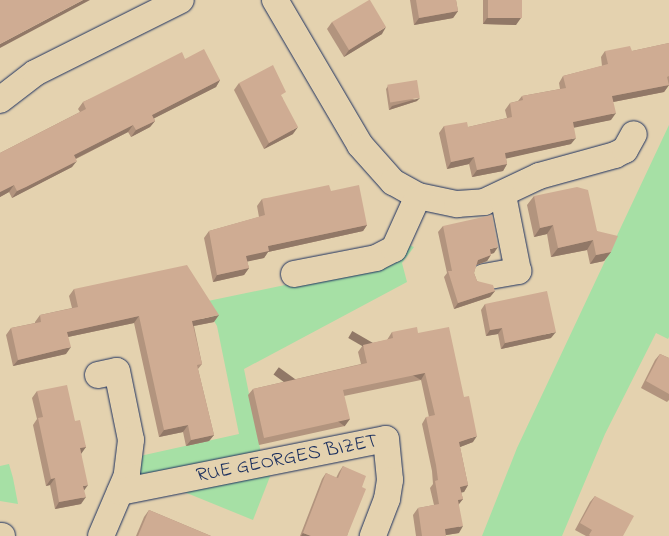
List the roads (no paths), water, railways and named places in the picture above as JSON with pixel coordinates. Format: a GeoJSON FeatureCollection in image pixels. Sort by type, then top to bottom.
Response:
{"type":"FeatureCollection","features":[{"type":"Feature","properties":{"kind":"street"},"geometry":{"type":"LineString","coordinates":[[0,100],[35,73],[181,0]]}},
{"type":"Feature","properties":{"kind":"street"},"geometry":{"type":"LineString","coordinates":[[275,0],[360,145],[393,182],[418,196],[457,204],[484,202],[539,176],[615,155],[625,150],[634,134]]}},
{"type":"Feature","properties":{"kind":"street"},"geometry":{"type":"LineString","coordinates":[[484,277],[518,271],[503,194]]}},
{"type":"Feature","properties":{"kind":"street"},"geometry":{"type":"LineString","coordinates":[[294,274],[376,258],[394,249],[418,196]]}},
{"type":"Feature","properties":{"kind":"street"},"geometry":{"type":"LineString","coordinates":[[98,375],[117,371],[131,440],[130,466],[101,536]]}},
{"type":"Feature","properties":{"kind":"street","name":"RUE GEORGES BIZET"},"geometry":{"type":"LineString","coordinates":[[120,492],[386,439],[390,480],[387,499],[373,536]]}}]}
